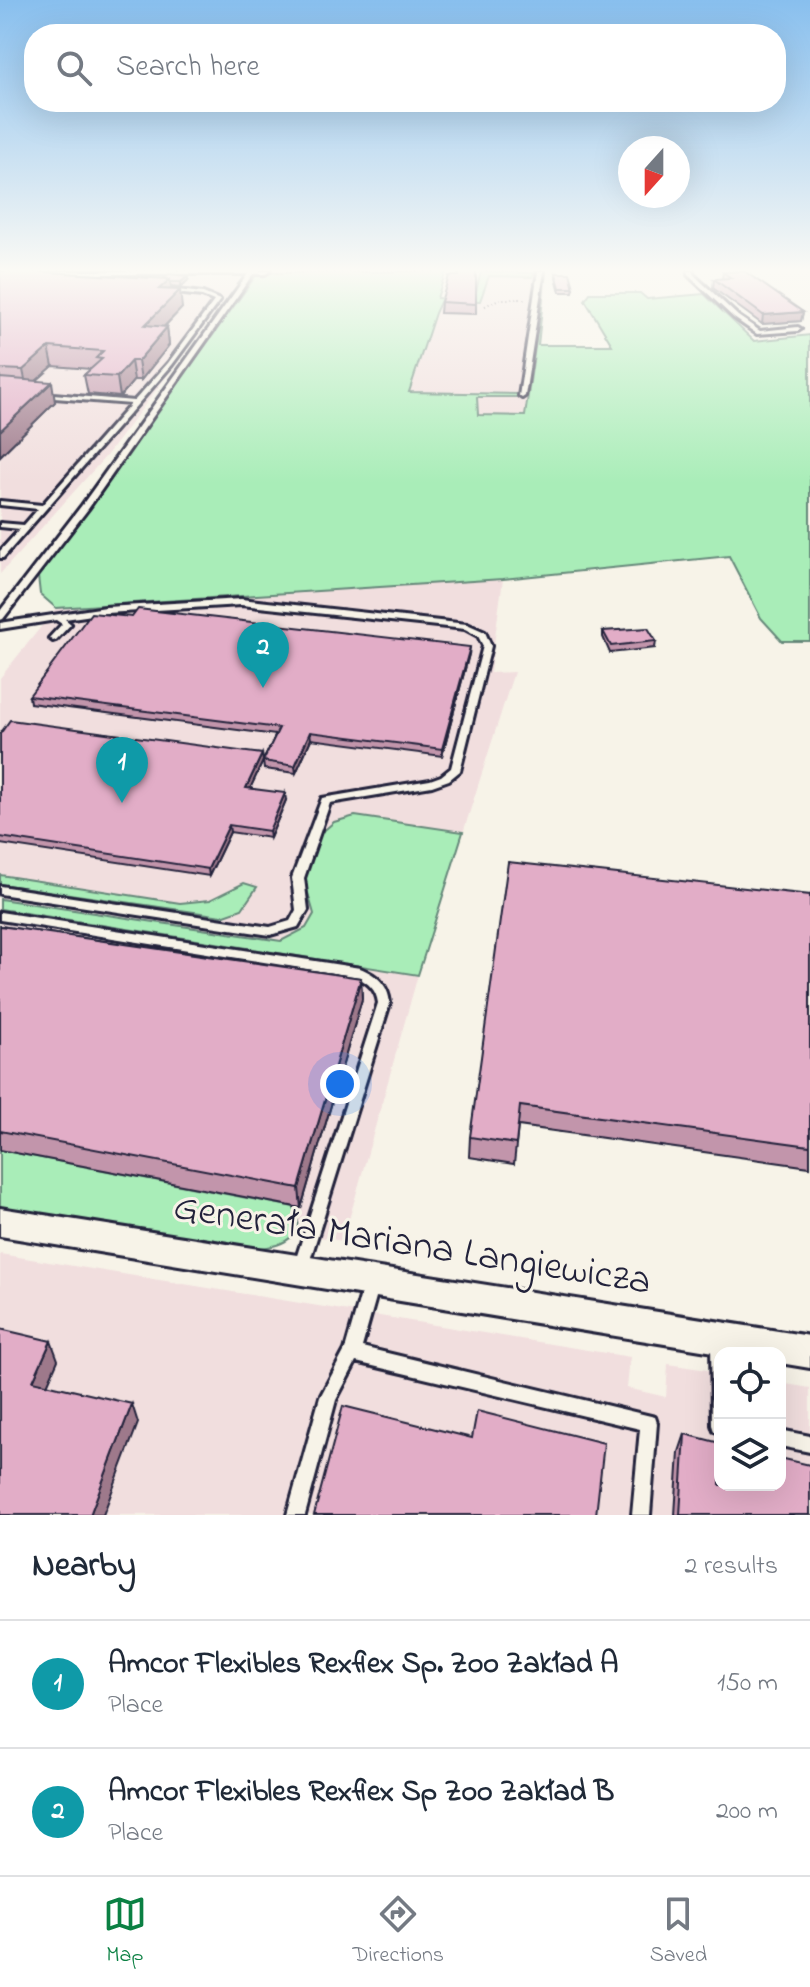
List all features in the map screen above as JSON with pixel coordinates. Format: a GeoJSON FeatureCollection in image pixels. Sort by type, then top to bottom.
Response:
{"type":"FeatureCollection","features":[{"type":"Feature","properties":{"kind":"street","name":"Generała Mariana Langiewicza"},"geometry":{"type":"LineString","coordinates":[[0,1222],[810,1352]]}},
{"type":"Feature","properties":{"kind":"lane"},"geometry":{"type":"LineString","coordinates":[[0,556],[186,342]]}},
{"type":"Feature","properties":{"kind":"lane"},"geometry":{"type":"LineString","coordinates":[[0,617],[85,507],[203,342]]}},
{"type":"Feature","properties":{"kind":"lane"},"geometry":{"type":"LineString","coordinates":[[522,396],[530,342]]}},
{"type":"Feature","properties":{"kind":"lane"},"geometry":{"type":"LineString","coordinates":[[33,394],[136,403]]}},
{"type":"Feature","properties":{"kind":"lane"},"geometry":{"type":"LineString","coordinates":[[0,503],[44,507]]}},
{"type":"Feature","properties":{"kind":"lane"},"geometry":{"type":"LineString","coordinates":[[0,525],[26,527]]}},
{"type":"Feature","properties":{"kind":"lane"},"geometry":{"type":"LineString","coordinates":[[0,626],[106,610],[241,602],[467,627],[482,634],[487,646],[456,769],[432,783],[326,800],[298,878],[302,910],[294,924],[270,931],[0,890]]}},
{"type":"Feature","properties":{"kind":"lane"},"geometry":{"type":"LineString","coordinates":[[53,638],[67,624],[56,618]]}},
{"type":"Feature","properties":{"kind":"lane"},"geometry":{"type":"LineString","coordinates":[[0,916],[360,973],[377,983],[383,991],[384,1003],[300,1270]]}},
{"type":"Feature","properties":{"kind":"lane"},"geometry":{"type":"LineString","coordinates":[[296,1515],[328,1397],[352,1353],[372,1281]]}},
{"type":"Feature","properties":{"kind":"lane"},"geometry":{"type":"LineString","coordinates":[[719,1338],[720,1419]]}},
{"type":"Feature","properties":{"kind":"lane"},"geometry":{"type":"LineString","coordinates":[[352,1353],[649,1423],[641,1515]]}},
{"type":"Feature","properties":{"kind":"lane"},"geometry":{"type":"LineString","coordinates":[[786,1439],[810,1444]]}},
{"type":"Feature","properties":{"kind":"shaded area"},"geometry":{"type":"Polygon","coordinates":[[[0,342],[193,342],[106,456],[0,574],[0,342]]]}},
{"type":"Feature","properties":{"kind":"shaded area"},"geometry":{"type":"Polygon","coordinates":[[[422,342],[538,342],[526,423],[395,420],[422,342]]]}},
{"type":"Feature","properties":{"kind":"shaded area"},"geometry":{"type":"Polygon","coordinates":[[[503,579],[490,673],[514,672],[418,975],[343,1241],[0,1186],[0,678],[56,608],[503,579]]]}},
{"type":"Feature","properties":{"kind":"shaded area"},"geometry":{"type":"Polygon","coordinates":[[[0,1254],[630,1357],[627,1388],[666,1397],[668,1364],[714,1371],[714,1491],[786,1491],[786,1384],[810,1388],[810,1515],[0,1515],[0,1254]]]}},
{"type":"Feature","properties":{"kind":"green space"},"geometry":{"type":"Polygon","coordinates":[[[208,342],[426,342],[409,392],[518,394],[517,397],[477,397],[478,415],[525,416],[536,342],[538,345],[612,345],[610,342],[810,342],[810,641],[782,641],[761,618],[729,556],[503,579],[56,608],[40,594],[38,576],[208,342]]]}},
{"type":"Feature","properties":{"kind":"green space"},"geometry":{"type":"Polygon","coordinates":[[[355,816],[463,832],[418,975],[0,909],[0,899],[281,941],[306,928],[314,914],[304,879],[320,834],[334,822],[355,816]]]}},
{"type":"Feature","properties":{"kind":"green space"},"geometry":{"type":"Polygon","coordinates":[[[0,875],[180,903],[210,900],[244,883],[257,887],[242,909],[222,916],[0,884],[0,875]]]}},
{"type":"Feature","properties":{"kind":"green space"},"geometry":{"type":"Polygon","coordinates":[[[0,1150],[294,1207],[297,1225],[295,1232],[285,1242],[259,1248],[0,1210],[0,1150]]]}},
{"type":"Feature","properties":{"kind":"building"},"geometry":{"type":"Polygon","coordinates":[[[0,342],[154,342],[138,361],[131,361],[117,377],[84,375],[102,359],[96,358],[103,351],[49,347],[23,370],[0,369],[0,342]]]}},
{"type":"Feature","properties":{"kind":"building"},"geometry":{"type":"Polygon","coordinates":[[[0,378],[52,382],[0,431],[0,378]]]}},
{"type":"Feature","properties":{"kind":"building"},"geometry":{"type":"Polygon","coordinates":[[[138,609],[470,647],[442,749],[310,732],[295,766],[263,761],[279,728],[29,696],[91,613],[132,617],[138,609]]]}},
{"type":"Feature","properties":{"kind":"building"},"geometry":{"type":"Polygon","coordinates":[[[648,628],[656,641],[611,646],[603,631],[648,628]]]}},
{"type":"Feature","properties":{"kind":"building"},"geometry":{"type":"Polygon","coordinates":[[[10,720],[262,754],[246,788],[285,793],[269,831],[229,825],[208,869],[0,837],[0,734],[10,720]]]}},
{"type":"Feature","properties":{"kind":"building"},"geometry":{"type":"Polygon","coordinates":[[[508,862],[810,895],[810,1146],[520,1106],[516,1144],[470,1137],[508,862]]]}},
{"type":"Feature","properties":{"kind":"building"},"geometry":{"type":"Polygon","coordinates":[[[0,926],[361,978],[299,1188],[0,1131],[0,926]]]}},
{"type":"Feature","properties":{"kind":"building"},"geometry":{"type":"Polygon","coordinates":[[[0,1329],[51,1341],[33,1381],[132,1404],[90,1515],[0,1515],[0,1329]]]}},
{"type":"Feature","properties":{"kind":"building"},"geometry":{"type":"Polygon","coordinates":[[[343,1406],[472,1438],[477,1411],[604,1443],[596,1515],[314,1515],[343,1406]]]}},
{"type":"Feature","properties":{"kind":"building"},"geometry":{"type":"Polygon","coordinates":[[[685,1434],[714,1441],[714,1491],[786,1491],[786,1459],[810,1465],[810,1515],[680,1515],[685,1434]]]}},
{"type":"Feature","properties":{"kind":"place","name":"Amcor Flexibles Rexflex Sp Zoo Zakład B"},"geometry":{"type":"Point","coordinates":[263,688]}},
{"type":"Feature","properties":{"kind":"place","name":"Amcor Flexibles Rexflex Sp. Zoo Zakład A"},"geometry":{"type":"Point","coordinates":[122,803]}}]}
